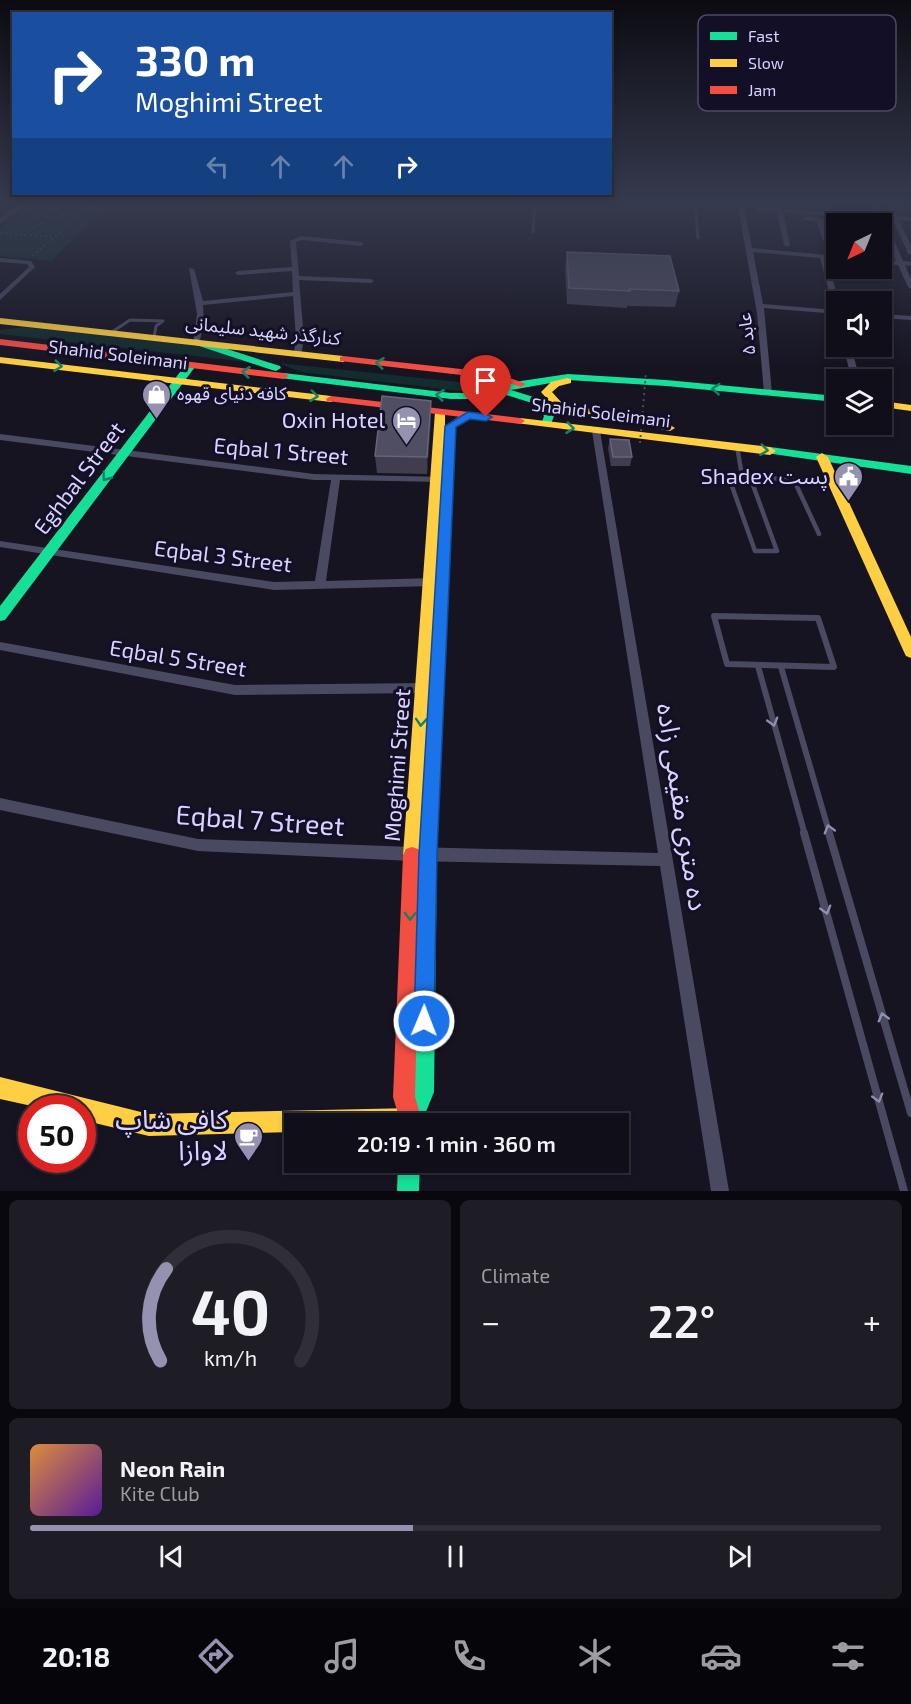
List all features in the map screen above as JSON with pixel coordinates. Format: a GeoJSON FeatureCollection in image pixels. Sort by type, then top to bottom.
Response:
{"type":"FeatureCollection","features":[{"type":"Feature","properties":{"kind":"main road","name":"کنارگذر شهید سلیمانی"},"geometry":{"type":"LineString","coordinates":[[0,321],[497,376],[521,384]]}},
{"type":"Feature","properties":{"kind":"main road","name":"Shahid Soleimani"},"geometry":{"type":"LineString","coordinates":[[0,342],[451,396],[475,396],[550,379],[587,379],[826,398]]}},
{"type":"Feature","properties":{"kind":"main road"},"geometry":{"type":"LineString","coordinates":[[196,342],[270,364],[295,378]]}},
{"type":"Feature","properties":{"kind":"main road","name":"Shahid Soleimani"},"geometry":{"type":"LineString","coordinates":[[0,360],[732,446],[911,470]]}},
{"type":"Feature","properties":{"kind":"main road","name":"Eghbal Street"},"geometry":{"type":"LineString","coordinates":[[0,616],[191,365]]}},
{"type":"Feature","properties":{"kind":"main road"},"geometry":{"type":"LineString","coordinates":[[587,379],[555,384],[546,392],[558,405],[668,427],[732,446]]}},
{"type":"Feature","properties":{"kind":"main road"},"geometry":{"type":"LineString","coordinates":[[501,390],[522,394],[543,406],[549,416],[547,422],[542,424]]}},
{"type":"Feature","properties":{"kind":"main road"},"geometry":{"type":"LineString","coordinates":[[892,405],[911,408]]}},
{"type":"Feature","properties":{"kind":"main road","name":"Moghimi Street"},"geometry":{"type":"LineString","coordinates":[[415,1113],[423,1092],[430,688],[442,478],[440,412]]}},
{"type":"Feature","properties":{"kind":"main road","name":"Moghimi Street"},"geometry":{"type":"LineString","coordinates":[[442,478],[450,426],[468,415]]}},
{"type":"Feature","properties":{"kind":"main road"},"geometry":{"type":"LineString","coordinates":[[822,457],[911,652]]}},
{"type":"Feature","properties":{"kind":"main road","name":"Moghimi Street"},"geometry":{"type":"LineString","coordinates":[[409,1113],[404,1097],[412,854],[430,688]]}},
{"type":"Feature","properties":{"kind":"main road"},"geometry":{"type":"LineString","coordinates":[[0,1088],[27,1095]]}},
{"type":"Feature","properties":{"kind":"main road"},"geometry":{"type":"LineString","coordinates":[[96,1112],[149,1125],[284,1123]]}},
{"type":"Feature","properties":{"kind":"main road"},"geometry":{"type":"LineString","coordinates":[[408,1191],[409,1173]]}},
{"type":"Feature","properties":{"kind":"street"},"geometry":{"type":"LineString","coordinates":[[294,257],[300,339],[298,353]]}},
{"type":"Feature","properties":{"kind":"street","name":"عابد ۵"},"geometry":{"type":"LineString","coordinates":[[749,257],[760,309],[768,393]]}},
{"type":"Feature","properties":{"kind":"street"},"geometry":{"type":"LineString","coordinates":[[823,257],[832,291]]}},
{"type":"Feature","properties":{"kind":"street"},"geometry":{"type":"LineString","coordinates":[[898,257],[911,287]]}},
{"type":"Feature","properties":{"kind":"street"},"geometry":{"type":"LineString","coordinates":[[0,260],[29,262],[32,267],[0,298]]}},
{"type":"Feature","properties":{"kind":"street"},"geometry":{"type":"LineString","coordinates":[[892,262],[911,264]]}},
{"type":"Feature","properties":{"kind":"street"},"geometry":{"type":"LineString","coordinates":[[238,273],[295,268]]}},
{"type":"Feature","properties":{"kind":"street"},"geometry":{"type":"LineString","coordinates":[[191,269],[201,303],[201,327],[196,342]]}},
{"type":"Feature","properties":{"kind":"street"},"geometry":{"type":"LineString","coordinates":[[296,278],[370,281]]}},
{"type":"Feature","properties":{"kind":"street"},"geometry":{"type":"LineString","coordinates":[[201,303],[297,294]]}},
{"type":"Feature","properties":{"kind":"street"},"geometry":{"type":"LineString","coordinates":[[760,309],[826,311]]}},
{"type":"Feature","properties":{"kind":"street"},"geometry":{"type":"LineString","coordinates":[[760,309],[826,318]]}},
{"type":"Feature","properties":{"kind":"street"},"geometry":{"type":"LineString","coordinates":[[892,317],[911,318]]}},
{"type":"Feature","properties":{"kind":"street"},"geometry":{"type":"LineString","coordinates":[[892,323],[911,324]]}},
{"type":"Feature","properties":{"kind":"street","name":"ده متری مقیمی زاده"},"geometry":{"type":"LineString","coordinates":[[597,431],[720,1191]]}},
{"type":"Feature","properties":{"kind":"street","name":"Eqbal 1 Street"},"geometry":{"type":"LineString","coordinates":[[0,437],[314,477],[442,478]]}},
{"type":"Feature","properties":{"kind":"street"},"geometry":{"type":"LineString","coordinates":[[320,585],[336,478]]}},
{"type":"Feature","properties":{"kind":"street","name":"Eqbal 3 Street"},"geometry":{"type":"LineString","coordinates":[[0,544],[274,586],[436,582]]}},
{"type":"Feature","properties":{"kind":"street","name":"Eqbal 5 Street"},"geometry":{"type":"LineString","coordinates":[[0,646],[235,690],[430,688]]}},
{"type":"Feature","properties":{"kind":"street","name":"Eqbal 7 Street"},"geometry":{"type":"LineString","coordinates":[[0,804],[198,845],[412,854],[666,860]]}},
{"type":"Feature","properties":{"kind":"lane"},"geometry":{"type":"LineString","coordinates":[[732,446],[742,476]]}},
{"type":"Feature","properties":{"kind":"lane"},"geometry":{"type":"LineString","coordinates":[[750,477],[777,551],[755,550],[728,475],[794,480],[819,534]]}},
{"type":"Feature","properties":{"kind":"lane"},"geometry":{"type":"LineString","coordinates":[[714,616],[818,618],[834,667],[782,667],[727,664],[714,616]]}},
{"type":"Feature","properties":{"kind":"lane"},"geometry":{"type":"LineString","coordinates":[[758,666],[904,1191]]}},
{"type":"Feature","properties":{"kind":"lane"},"geometry":{"type":"LineString","coordinates":[[782,667],[911,1113]]}},
{"type":"Feature","properties":{"kind":"path"},"geometry":{"type":"LineString","coordinates":[[26,262],[32,257]]}},
{"type":"Feature","properties":{"kind":"path"},"geometry":{"type":"LineString","coordinates":[[640,443],[646,372]]}},
{"type":"Feature","properties":{"kind":"green space"},"geometry":{"type":"Polygon","coordinates":[[[6,257],[56,257],[51,261],[6,257]]]}},
{"type":"Feature","properties":{"kind":"green space"},"geometry":{"type":"Polygon","coordinates":[[[24,327],[208,347],[247,362],[0,334],[0,330],[24,327]]]}},
{"type":"Feature","properties":{"kind":"green space"},"geometry":{"type":"Polygon","coordinates":[[[279,363],[487,385],[459,391],[300,372],[279,363]]]}},
{"type":"Feature","properties":{"kind":"building"},"geometry":{"type":"Polygon","coordinates":[[[567,257],[670,257],[679,291],[629,289],[630,291],[569,288],[567,257]]]}},
{"type":"Feature","properties":{"kind":"building","name":"Oxin Hotel"},"geometry":{"type":"Polygon","coordinates":[[[382,396],[431,401],[427,457],[375,456],[382,396]]]}},
{"type":"Feature","properties":{"kind":"building"},"geometry":{"type":"Polygon","coordinates":[[[610,439],[629,440],[632,457],[613,457],[610,439]]]}},
{"type":"Feature","properties":{"kind":"traffic: fast"},"geometry":{"type":"LineString","coordinates":[[196,342],[276,368]]}},
{"type":"Feature","properties":{"kind":"traffic: fast"},"geometry":{"type":"LineString","coordinates":[[0,616],[191,365]]}},
{"type":"Feature","properties":{"kind":"traffic: fast"},"geometry":{"type":"LineString","coordinates":[[284,376],[451,396],[475,396],[521,384],[568,377],[666,383],[826,398]]}},
{"type":"Feature","properties":{"kind":"traffic: fast"},"geometry":{"type":"LineString","coordinates":[[504,391],[536,401],[549,416],[547,422]]}},
{"type":"Feature","properties":{"kind":"traffic: fast"},"geometry":{"type":"LineString","coordinates":[[770,451],[911,470]]}},
{"type":"Feature","properties":{"kind":"traffic: fast"},"geometry":{"type":"LineString","coordinates":[[414,1113],[423,1092],[428,854],[434,732]]}},
{"type":"Feature","properties":{"kind":"traffic: fast"},"geometry":{"type":"LineString","coordinates":[[408,1191],[409,1173]]}},
{"type":"Feature","properties":{"kind":"traffic: slow"},"geometry":{"type":"LineString","coordinates":[[0,321],[343,359]]}},
{"type":"Feature","properties":{"kind":"traffic: slow"},"geometry":{"type":"LineString","coordinates":[[0,360],[331,399]]}},
{"type":"Feature","properties":{"kind":"traffic: slow"},"geometry":{"type":"LineString","coordinates":[[567,381],[555,384],[546,392],[558,405],[670,428]]}},
{"type":"Feature","properties":{"kind":"traffic: slow"},"geometry":{"type":"LineString","coordinates":[[892,405],[911,408]]}},
{"type":"Feature","properties":{"kind":"traffic: slow"},"geometry":{"type":"LineString","coordinates":[[412,855],[440,412]]}},
{"type":"Feature","properties":{"kind":"traffic: slow"},"geometry":{"type":"LineString","coordinates":[[434,732],[450,426],[468,415]]}},
{"type":"Feature","properties":{"kind":"traffic: slow"},"geometry":{"type":"LineString","coordinates":[[520,421],[770,451]]}},
{"type":"Feature","properties":{"kind":"traffic: slow"},"geometry":{"type":"LineString","coordinates":[[822,457],[911,652]]}},
{"type":"Feature","properties":{"kind":"traffic: slow"},"geometry":{"type":"LineString","coordinates":[[0,1088],[29,1095]]}},
{"type":"Feature","properties":{"kind":"traffic: slow"},"geometry":{"type":"LineString","coordinates":[[96,1112],[149,1125],[284,1122]]}},
{"type":"Feature","properties":{"kind":"traffic: jam"},"geometry":{"type":"LineString","coordinates":[[0,342],[284,376]]}},
{"type":"Feature","properties":{"kind":"traffic: jam"},"geometry":{"type":"LineString","coordinates":[[343,359],[497,376],[521,384]]}},
{"type":"Feature","properties":{"kind":"traffic: jam"},"geometry":{"type":"LineString","coordinates":[[331,399],[520,421]]}},
{"type":"Feature","properties":{"kind":"traffic: jam"},"geometry":{"type":"LineString","coordinates":[[409,1113],[404,1097],[412,855]]}},
{"type":"Feature","properties":{"kind":"place","name":"کافه دنیای قهوه"},"geometry":{"type":"Point","coordinates":[156,420]}},
{"type":"Feature","properties":{"kind":"place","name":"Oxin Hotel"},"geometry":{"type":"Point","coordinates":[406,446]}},
{"type":"Feature","properties":{"kind":"place","name":"Shadex پست"},"geometry":{"type":"Point","coordinates":[849,502]}},
{"type":"Feature","properties":{"kind":"place","name":"کافی شاپ لاوازا"},"geometry":{"type":"Point","coordinates":[249,1162]}},
{"type":"Feature","properties":{"kind":"route"},"geometry":{"type":"LineString","coordinates":[[424,1021],[428,854],[450,426],[468,415],[486,417]]}}]}
